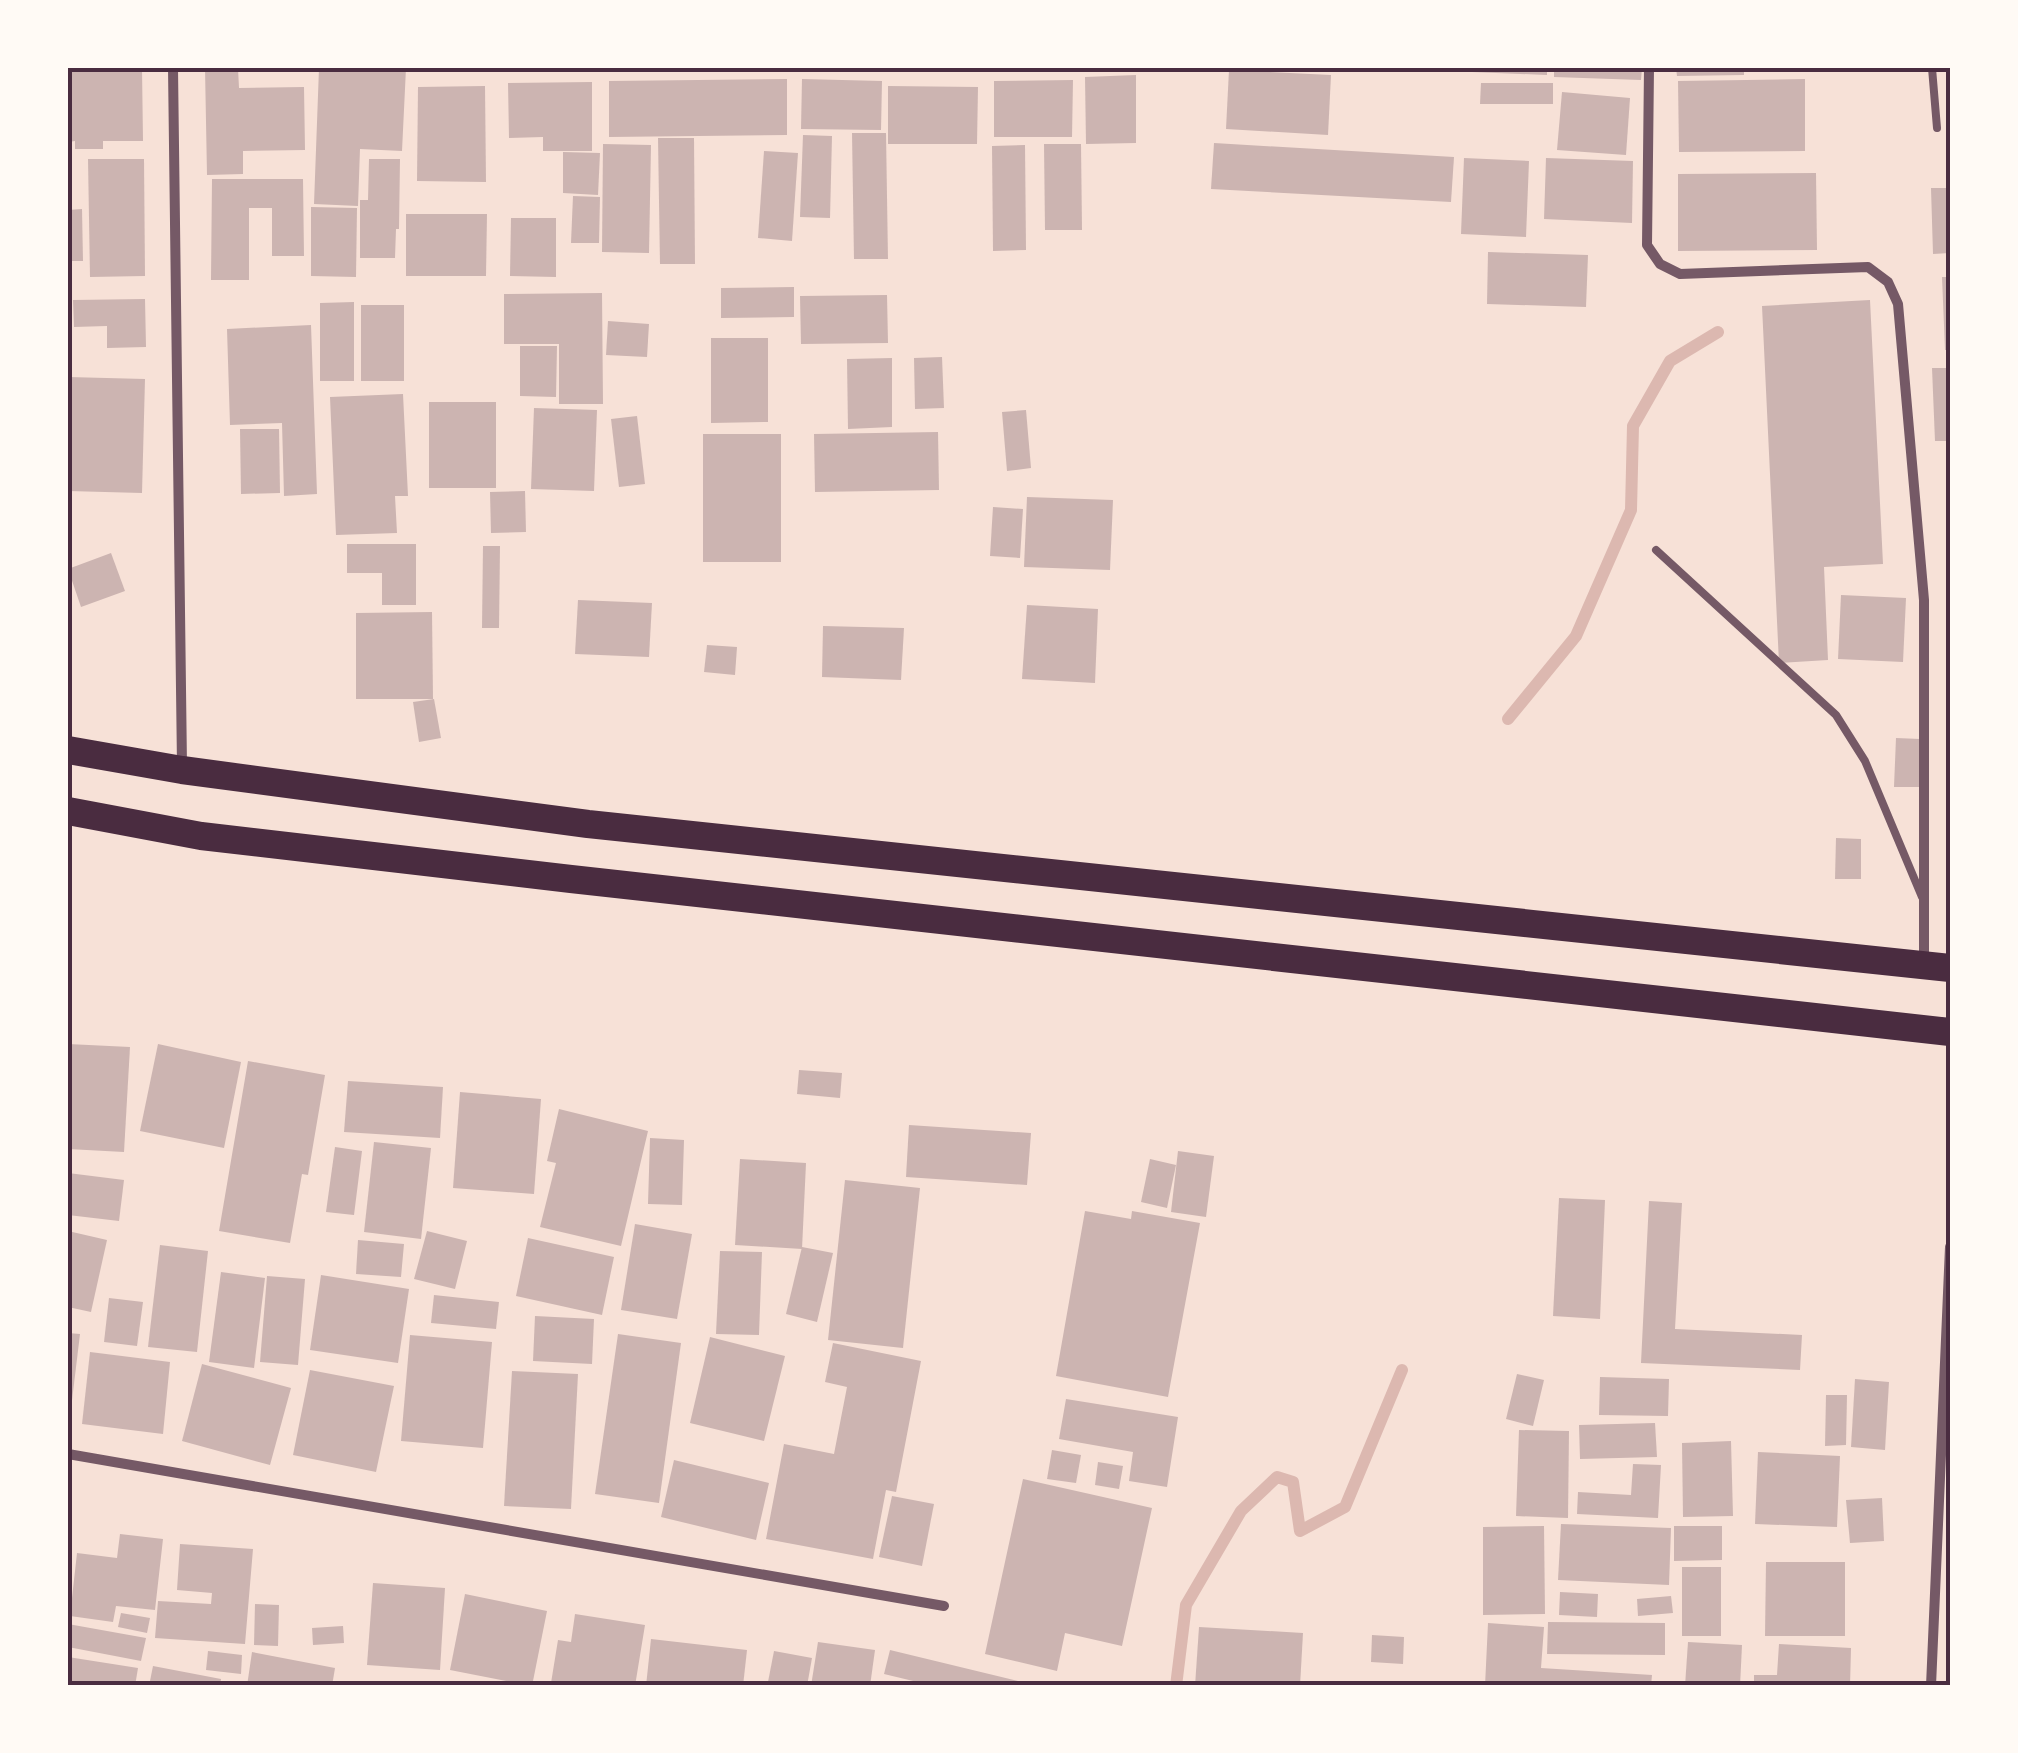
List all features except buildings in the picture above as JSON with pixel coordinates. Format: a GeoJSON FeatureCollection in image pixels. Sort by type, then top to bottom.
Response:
{"type":"FeatureCollection","features":[{"type":"Feature","properties":{"kind":"highway"},"geometry":{"type":"LineString","coordinates":[[68,750],[182,770],[588,824],[1937,967]]}},
{"type":"Feature","properties":{"kind":"highway"},"geometry":{"type":"LineString","coordinates":[[68,812],[202,836],[571,880],[1950,1032]]}},
{"type":"Feature","properties":{"kind":"street"},"geometry":{"type":"LineString","coordinates":[[173,68],[182,770]]}},
{"type":"Feature","properties":{"kind":"street"},"geometry":{"type":"LineString","coordinates":[[1649,68],[1648,245],[1660,264],[1680,274],[1868,266],[1888,282],[1898,304],[1924,600],[1926,906],[1937,967]]}},
{"type":"Feature","properties":{"kind":"street"},"geometry":{"type":"LineString","coordinates":[[1931,1686],[1950,1247]]}},
{"type":"Feature","properties":{"kind":"street"},"geometry":{"type":"LineString","coordinates":[[68,1454],[944,1606]]}},
{"type":"Feature","properties":{"kind":"lane"},"geometry":{"type":"LineString","coordinates":[[1932,68],[1936,128]]}},
{"type":"Feature","properties":{"kind":"lane"},"geometry":{"type":"LineString","coordinates":[[1656,550],[1836,714],[1865,760],[1926,906]]}},
{"type":"Feature","properties":{"kind":"waterway"},"geometry":{"type":"LineString","coordinates":[[1508,719],[1576,636],[1631,510],[1633,426],[1670,361],[1718,332]]}},
{"type":"Feature","properties":{"kind":"waterway"},"geometry":{"type":"LineString","coordinates":[[1176,1686],[1186,1605],[1241,1511],[1277,1477],[1293,1482],[1300,1531],[1345,1507],[1402,1370]]}}]}
